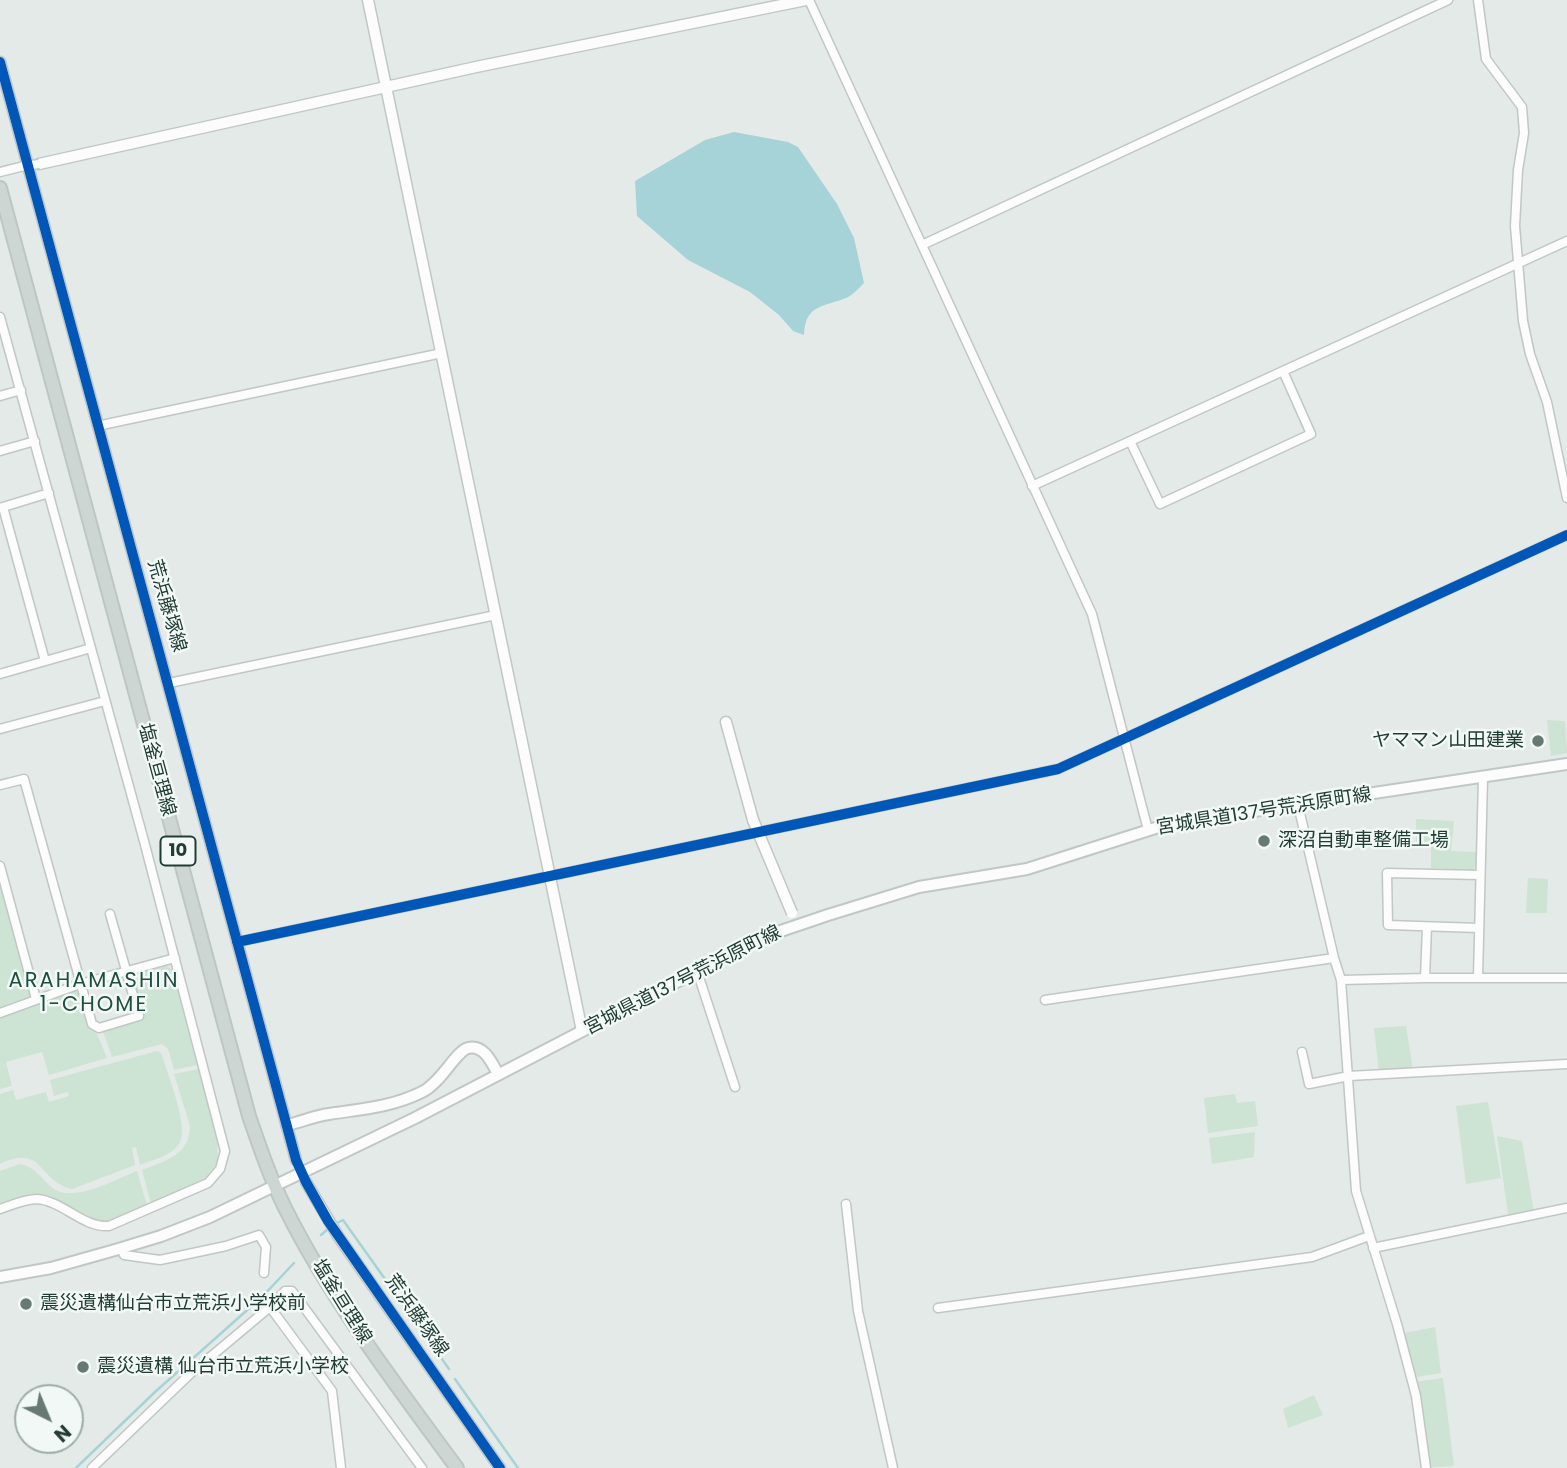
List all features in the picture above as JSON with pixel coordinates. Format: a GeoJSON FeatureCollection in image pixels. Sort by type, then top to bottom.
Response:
{"type":"FeatureCollection","features":[{"type":"Feature","properties":{"kind":"main road","name":"塩釜亘理線"},"geometry":{"type":"LineString","coordinates":[[0,188],[249,1116],[275,1187],[306,1247],[385,1371],[457,1468]]}},
{"type":"Feature","properties":{"kind":"main road","name":"宮城県道137号荒浜原町線"},"geometry":{"type":"LineString","coordinates":[[0,1277],[51,1268],[199,1222],[275,1187],[763,937],[797,925],[919,887],[1027,869],[1168,824],[1567,764]]}},
{"type":"Feature","properties":{"kind":"main road"},"geometry":{"type":"LineString","coordinates":[[287,1125],[327,1114],[372,1109],[415,1096],[436,1083],[467,1048],[477,1048],[483,1052],[498,1074]]}},
{"type":"Feature","properties":{"kind":"street"},"geometry":{"type":"LineString","coordinates":[[368,0],[582,1031]]}},
{"type":"Feature","properties":{"kind":"street"},"geometry":{"type":"LineString","coordinates":[[0,172],[388,89],[476,67],[807,0],[1092,614],[1148,830]]}},
{"type":"Feature","properties":{"kind":"street"},"geometry":{"type":"LineString","coordinates":[[922,245],[1448,0]]}},
{"type":"Feature","properties":{"kind":"street"},"geometry":{"type":"LineString","coordinates":[[1478,0],[1486,59],[1522,107],[1524,133],[1518,170],[1516,215],[1522,321],[1547,402],[1567,498]]}},
{"type":"Feature","properties":{"kind":"street","name":"荒浜藤塚線"},"geometry":{"type":"LineString","coordinates":[[0,62],[296,1160]]}},
{"type":"Feature","properties":{"kind":"street"},"geometry":{"type":"LineString","coordinates":[[1032,486],[1567,241]]}},
{"type":"Feature","properties":{"kind":"street"},"geometry":{"type":"LineString","coordinates":[[0,317],[175,958],[223,1140],[224,1161],[216,1176],[208,1183],[109,1226],[97,1226],[44,1200],[29,1199],[0,1209]]}},
{"type":"Feature","properties":{"kind":"street"},"geometry":{"type":"LineString","coordinates":[[97,426],[442,353]]}},
{"type":"Feature","properties":{"kind":"street"},"geometry":{"type":"LineString","coordinates":[[1130,442],[1160,504],[1311,433],[1283,371]]}},
{"type":"Feature","properties":{"kind":"street"},"geometry":{"type":"LineString","coordinates":[[0,396],[21,390]]}},
{"type":"Feature","properties":{"kind":"street"},"geometry":{"type":"LineString","coordinates":[[0,451],[35,441]]}},
{"type":"Feature","properties":{"kind":"street"},"geometry":{"type":"LineString","coordinates":[[45,661],[1,508],[49,494]]}},
{"type":"Feature","properties":{"kind":"street"},"geometry":{"type":"LineString","coordinates":[[237,942],[1058,769],[1567,535]]}},
{"type":"Feature","properties":{"kind":"street"},"geometry":{"type":"LineString","coordinates":[[169,683],[496,615]]}},
{"type":"Feature","properties":{"kind":"street"},"geometry":{"type":"LineString","coordinates":[[0,674],[91,648]]}},
{"type":"Feature","properties":{"kind":"street"},"geometry":{"type":"LineString","coordinates":[[0,729],[105,701]]}},
{"type":"Feature","properties":{"kind":"street"},"geometry":{"type":"LineString","coordinates":[[726,722],[753,820],[797,925]]}},
{"type":"Feature","properties":{"kind":"street"},"geometry":{"type":"LineString","coordinates":[[1478,977],[1483,778]]}},
{"type":"Feature","properties":{"kind":"street"},"geometry":{"type":"LineString","coordinates":[[0,785],[24,779],[92,1024],[99,1028],[139,1016],[110,914]]}},
{"type":"Feature","properties":{"kind":"street"},"geometry":{"type":"LineString","coordinates":[[1298,805],[1341,981],[1353,1173],[1359,1207],[1397,1324],[1416,1396],[1426,1468]]}},
{"type":"Feature","properties":{"kind":"street"},"geometry":{"type":"LineString","coordinates":[[1,872],[36,999]]}},
{"type":"Feature","properties":{"kind":"street"},"geometry":{"type":"LineString","coordinates":[[1479,928],[1388,925],[1387,873],[1480,875]]}},
{"type":"Feature","properties":{"kind":"street"},"geometry":{"type":"LineString","coordinates":[[1425,978],[1427,927]]}},
{"type":"Feature","properties":{"kind":"street"},"geometry":{"type":"LineString","coordinates":[[0,1013],[80,984],[175,958]]}},
{"type":"Feature","properties":{"kind":"street"},"geometry":{"type":"LineString","coordinates":[[1045,1000],[1334,958]]}},
{"type":"Feature","properties":{"kind":"street"},"geometry":{"type":"LineString","coordinates":[[697,971],[735,1087]]}},
{"type":"Feature","properties":{"kind":"street"},"geometry":{"type":"LineString","coordinates":[[1341,981],[1478,977],[1567,978]]}},
{"type":"Feature","properties":{"kind":"street"},"geometry":{"type":"LineString","coordinates":[[1302,1052],[1309,1084],[1349,1076],[1567,1063]]}},
{"type":"Feature","properties":{"kind":"street","name":"荒浜藤塚線"},"geometry":{"type":"LineString","coordinates":[[306,1182],[335,1232],[500,1468]]}},
{"type":"Feature","properties":{"kind":"street"},"geometry":{"type":"LineString","coordinates":[[846,1204],[858,1311],[893,1468]]}},
{"type":"Feature","properties":{"kind":"street"},"geometry":{"type":"LineString","coordinates":[[1373,1248],[1567,1208]]}},
{"type":"Feature","properties":{"kind":"street"},"geometry":{"type":"LineString","coordinates":[[121,1248],[124,1255],[160,1260],[226,1246],[259,1235],[266,1247],[264,1273]]}},
{"type":"Feature","properties":{"kind":"street"},"geometry":{"type":"LineString","coordinates":[[938,1308],[1312,1257],[1369,1236]]}},
{"type":"Feature","properties":{"kind":"street"},"geometry":{"type":"LineString","coordinates":[[92,1468],[190,1374],[270,1307],[285,1291],[292,1291],[297,1295],[422,1468]]}},
{"type":"Feature","properties":{"kind":"street"},"geometry":{"type":"LineString","coordinates":[[270,1307],[332,1391],[341,1468]]}},
{"type":"Feature","properties":{"kind":"green space"},"geometry":{"type":"Polygon","coordinates":[[[1547,720],[1565,721],[1567,753],[1551,756],[1547,720]]]}},
{"type":"Feature","properties":{"kind":"green space"},"geometry":{"type":"Polygon","coordinates":[[[1416,819],[1454,821],[1451,851],[1476,852],[1476,866],[1473,870],[1431,868],[1431,845],[1416,844],[1416,819]]]}},
{"type":"Feature","properties":{"kind":"green space"},"geometry":{"type":"Polygon","coordinates":[[[1528,878],[1548,879],[1547,913],[1526,913],[1528,878]]]}},
{"type":"Feature","properties":{"kind":"green space"},"geometry":{"type":"Polygon","coordinates":[[[0,881],[33,993],[31,998],[0,1010],[0,881]]]}},
{"type":"Feature","properties":{"kind":"green space"},"geometry":{"type":"Polygon","coordinates":[[[167,966],[172,969],[197,1065],[174,1070],[168,1049],[162,1044],[112,1057],[102,1029],[143,1018],[133,979],[136,974],[167,966]]]}},
{"type":"Feature","properties":{"kind":"green space"},"geometry":{"type":"Polygon","coordinates":[[[74,990],[80,993],[107,1058],[49,1075],[42,1052],[6,1062],[12,1086],[0,1089],[0,1016],[74,990]]]}},
{"type":"Feature","properties":{"kind":"green space"},"geometry":{"type":"Polygon","coordinates":[[[1406,1026],[1413,1070],[1379,1072],[1374,1028],[1406,1026]]]}},
{"type":"Feature","properties":{"kind":"green space"},"geometry":{"type":"Polygon","coordinates":[[[157,1051],[161,1053],[172,1086],[182,1126],[179,1144],[171,1152],[140,1165],[136,1147],[132,1148],[135,1165],[72,1189],[61,1185],[40,1166],[25,1158],[0,1164],[0,1094],[13,1090],[16,1100],[46,1092],[49,1102],[69,1096],[67,1092],[54,1096],[50,1080],[157,1051]]]}},
{"type":"Feature","properties":{"kind":"green space"},"geometry":{"type":"Polygon","coordinates":[[[199,1069],[217,1139],[218,1162],[205,1178],[151,1204],[142,1170],[175,1156],[186,1144],[189,1136],[190,1126],[174,1074],[199,1069]]]}},
{"type":"Feature","properties":{"kind":"green space"},"geometry":{"type":"Polygon","coordinates":[[[1235,1094],[1237,1103],[1255,1101],[1258,1126],[1208,1133],[1204,1098],[1235,1094]]]}},
{"type":"Feature","properties":{"kind":"green space"},"geometry":{"type":"Polygon","coordinates":[[[1488,1102],[1501,1178],[1466,1184],[1456,1106],[1488,1102]]]}},
{"type":"Feature","properties":{"kind":"green space"},"geometry":{"type":"Polygon","coordinates":[[[1255,1132],[1254,1157],[1212,1164],[1209,1138],[1255,1132]]]}},
{"type":"Feature","properties":{"kind":"green space"},"geometry":{"type":"Polygon","coordinates":[[[1497,1136],[1522,1141],[1534,1212],[1511,1217],[1508,1214],[1497,1136]]]}},
{"type":"Feature","properties":{"kind":"green space"},"geometry":{"type":"Polygon","coordinates":[[[20,1164],[35,1171],[62,1193],[83,1192],[137,1171],[147,1206],[116,1221],[100,1222],[44,1195],[25,1196],[0,1204],[0,1171],[20,1164]]]}},
{"type":"Feature","properties":{"kind":"green space"},"geometry":{"type":"Polygon","coordinates":[[[1435,1327],[1441,1373],[1410,1378],[1399,1334],[1435,1327]]]}},
{"type":"Feature","properties":{"kind":"green space"},"geometry":{"type":"Polygon","coordinates":[[[1443,1378],[1454,1466],[1424,1468],[1413,1382],[1443,1378]]]}},
{"type":"Feature","properties":{"kind":"green space"},"geometry":{"type":"Polygon","coordinates":[[[1314,1395],[1323,1415],[1288,1428],[1283,1409],[1314,1395]]]}},
{"type":"Feature","properties":{"kind":"water"},"geometry":{"type":"Polygon","coordinates":[[[734,132],[788,142],[798,147],[837,204],[854,238],[864,283],[849,297],[823,305],[812,312],[805,325],[804,335],[793,331],[779,315],[750,292],[688,260],[637,216],[635,181],[705,140],[734,132]]]}},
{"type":"Feature","properties":{"kind":"waterway"},"geometry":{"type":"LineString","coordinates":[[335,1224],[343,1220],[449,1369]]}},
{"type":"Feature","properties":{"kind":"waterway"},"geometry":{"type":"LineString","coordinates":[[321,1235],[329,1228]]}},
{"type":"Feature","properties":{"kind":"waterway"},"geometry":{"type":"LineString","coordinates":[[76,1468],[155,1392],[263,1296],[294,1263]]}},
{"type":"Feature","properties":{"kind":"waterway"},"geometry":{"type":"LineString","coordinates":[[455,1379],[518,1468]]}},
{"type":"Feature","properties":{"kind":"cycle path"},"geometry":{"type":"LineString","coordinates":[[0,62],[296,1160],[328,1221],[500,1468]]}},
{"type":"Feature","properties":{"kind":"cycle path"},"geometry":{"type":"LineString","coordinates":[[237,942],[1058,769],[1567,535]]}},
{"type":"Feature","properties":{"kind":"place","name":"ヤママン山田建業"},"geometry":{"type":"Point","coordinates":[1538,741]}},
{"type":"Feature","properties":{"kind":"place","name":"深沼自動車整備工場"},"geometry":{"type":"Point","coordinates":[1264,841]}},
{"type":"Feature","properties":{"kind":"place","name":"震災遺構仙台市立荒浜小学校前"},"geometry":{"type":"Point","coordinates":[26,1304]}},
{"type":"Feature","properties":{"kind":"place","name":"震災遺構 仙台市立荒浜小学校"},"geometry":{"type":"Point","coordinates":[83,1367]}},
{"type":"Feature","properties":{"kind":"district","name":"ARAHAMASHIN 1-CHOME"},"geometry":{"type":"Point","coordinates":[94,994]}}]}
